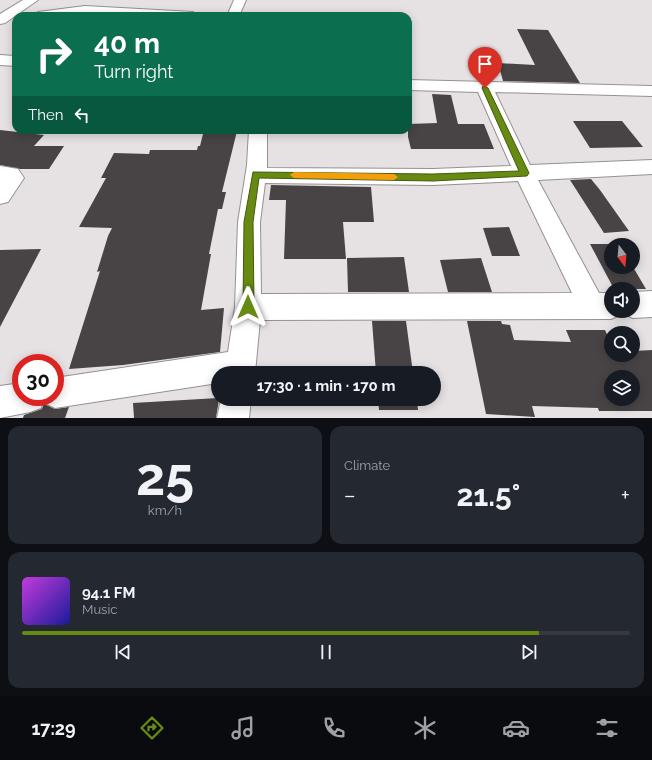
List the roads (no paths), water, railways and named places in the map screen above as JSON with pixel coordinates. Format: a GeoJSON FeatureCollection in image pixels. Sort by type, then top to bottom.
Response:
{"type":"FeatureCollection","features":[{"type":"Feature","properties":{"kind":"street"},"geometry":{"type":"LineString","coordinates":[[13,12],[32,0]]}},
{"type":"Feature","properties":{"kind":"street"},"geometry":{"type":"LineString","coordinates":[[235,12],[240,0]]}},
{"type":"Feature","properties":{"kind":"street"},"geometry":{"type":"LineString","coordinates":[[69,12],[85,10],[121,12]]}},
{"type":"Feature","properties":{"kind":"street"},"geometry":{"type":"LineString","coordinates":[[0,20],[12,12]]}},
{"type":"Feature","properties":{"kind":"street"},"geometry":{"type":"LineString","coordinates":[[0,20],[12,19]]}},
{"type":"Feature","properties":{"kind":"street"},"geometry":{"type":"LineString","coordinates":[[0,60],[12,61]]}},
{"type":"Feature","properties":{"kind":"street"},"geometry":{"type":"LineString","coordinates":[[412,85],[652,91]]}},
{"type":"Feature","properties":{"kind":"street"},"geometry":{"type":"LineString","coordinates":[[485,88],[524,173],[602,306]]}},
{"type":"Feature","properties":{"kind":"street"},"geometry":{"type":"LineString","coordinates":[[240,366],[248,307],[248,222],[256,175],[258,134]]}},
{"type":"Feature","properties":{"kind":"street"},"geometry":{"type":"LineString","coordinates":[[256,175],[433,178],[652,167]]}},
{"type":"Feature","properties":{"kind":"street"},"geometry":{"type":"LineString","coordinates":[[0,173],[11,174],[14,178],[0,196]]}},
{"type":"Feature","properties":{"kind":"street"},"geometry":{"type":"LineString","coordinates":[[640,305],[652,304]]}},
{"type":"Feature","properties":{"kind":"street"},"geometry":{"type":"LineString","coordinates":[[248,307],[602,306]]}},
{"type":"Feature","properties":{"kind":"street"},"geometry":{"type":"LineString","coordinates":[[64,392],[211,373]]}},
{"type":"Feature","properties":{"kind":"street"},"geometry":{"type":"LineString","coordinates":[[0,402],[12,400]]}},
{"type":"Feature","properties":{"kind":"street"},"geometry":{"type":"LineString","coordinates":[[233,418],[235,406]]}}]}
